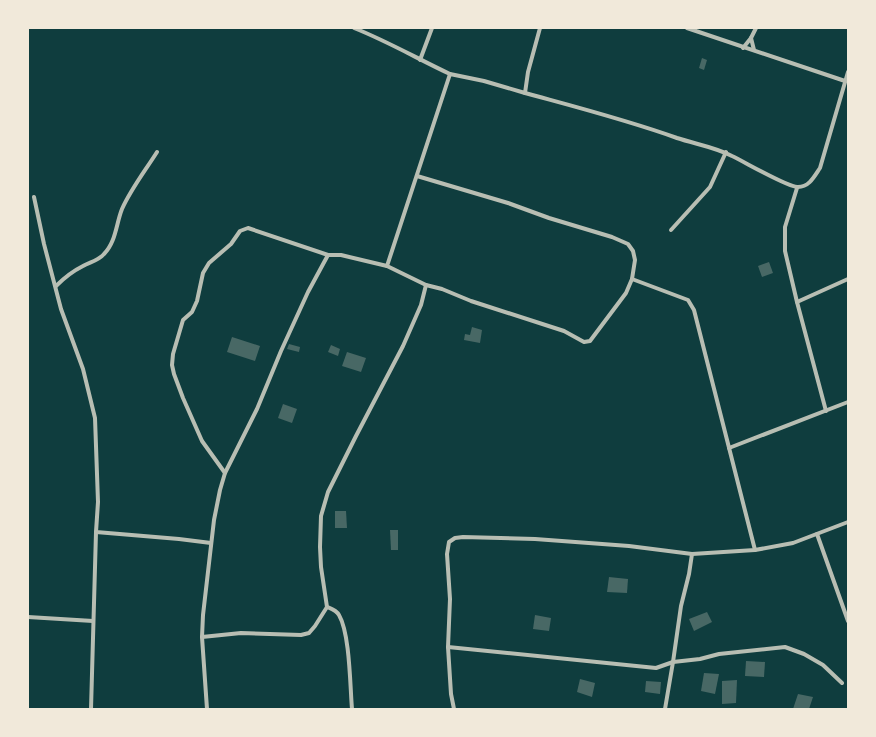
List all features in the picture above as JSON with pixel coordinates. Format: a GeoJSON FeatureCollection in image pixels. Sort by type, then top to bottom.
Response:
{"type":"FeatureCollection","features":[{"type":"Feature","properties":{"kind":"street"},"geometry":{"type":"LineString","coordinates":[[354,28],[374,36],[450,74],[484,81],[644,126],[726,152],[764,173],[797,188],[806,185],[812,180],[820,168],[848,72]]}},
{"type":"Feature","properties":{"kind":"street"},"geometry":{"type":"LineString","coordinates":[[420,60],[432,28]]}},
{"type":"Feature","properties":{"kind":"street"},"geometry":{"type":"LineString","coordinates":[[525,93],[528,72],[540,28]]}},
{"type":"Feature","properties":{"kind":"street"},"geometry":{"type":"LineString","coordinates":[[687,28],[845,81]]}},
{"type":"Feature","properties":{"kind":"street"},"geometry":{"type":"LineString","coordinates":[[743,48],[751,38],[756,28]]}},
{"type":"Feature","properties":{"kind":"street"},"geometry":{"type":"LineString","coordinates":[[751,38],[754,50]]}},
{"type":"Feature","properties":{"kind":"street"},"geometry":{"type":"LineString","coordinates":[[387,266],[450,74]]}},
{"type":"Feature","properties":{"kind":"street"},"geometry":{"type":"LineString","coordinates":[[56,286],[68,275],[82,266],[96,261],[110,247],[122,210],[129,196],[158,152]]}},
{"type":"Feature","properties":{"kind":"street"},"geometry":{"type":"LineString","coordinates":[[671,230],[710,187],[726,152]]}},
{"type":"Feature","properties":{"kind":"street"},"geometry":{"type":"LineString","coordinates":[[225,473],[202,441],[183,398],[172,365],[173,354],[183,320],[192,312],[197,301],[203,273],[209,263],[231,244],[240,231],[248,228],[328,255],[341,255],[387,266],[426,285],[564,331],[587,343],[626,293],[632,279],[635,260],[634,251],[628,244],[612,237],[556,220],[508,203],[417,176]]}},
{"type":"Feature","properties":{"kind":"street"},"geometry":{"type":"LineString","coordinates":[[797,188],[785,227],[785,251],[826,410]]}},
{"type":"Feature","properties":{"kind":"street"},"geometry":{"type":"LineString","coordinates":[[34,197],[44,244],[61,308],[83,369],[95,418],[98,502],[91,709]]}},
{"type":"Feature","properties":{"kind":"street"},"geometry":{"type":"LineString","coordinates":[[207,709],[202,637],[206,577],[220,490],[225,473],[257,410],[281,351],[308,292],[328,255]]}},
{"type":"Feature","properties":{"kind":"street"},"geometry":{"type":"LineString","coordinates":[[632,279],[688,300],[694,310],[755,550]]}},
{"type":"Feature","properties":{"kind":"street"},"geometry":{"type":"LineString","coordinates":[[797,302],[848,279]]}},
{"type":"Feature","properties":{"kind":"street"},"geometry":{"type":"LineString","coordinates":[[202,637],[241,633],[301,635],[309,633],[315,626],[326,607],[320,547],[321,516],[327,498],[356,436],[403,346],[421,305],[426,285]]}},
{"type":"Feature","properties":{"kind":"street"},"geometry":{"type":"LineString","coordinates":[[729,448],[848,402]]}},
{"type":"Feature","properties":{"kind":"street"},"geometry":{"type":"LineString","coordinates":[[454,709],[451,694],[448,647],[450,599],[447,554],[449,542],[455,538],[535,540],[629,546],[692,554],[755,550],[793,543],[848,522]]}},
{"type":"Feature","properties":{"kind":"street"},"geometry":{"type":"LineString","coordinates":[[96,532],[179,538],[212,543]]}},
{"type":"Feature","properties":{"kind":"street"},"geometry":{"type":"LineString","coordinates":[[817,534],[848,621]]}},
{"type":"Feature","properties":{"kind":"street"},"geometry":{"type":"LineString","coordinates":[[665,709],[681,606],[689,574],[692,554]]}},
{"type":"Feature","properties":{"kind":"street"},"geometry":{"type":"LineString","coordinates":[[326,607],[339,614],[346,634],[352,709]]}},
{"type":"Feature","properties":{"kind":"street"},"geometry":{"type":"LineString","coordinates":[[28,617],[93,621]]}},
{"type":"Feature","properties":{"kind":"street"},"geometry":{"type":"LineString","coordinates":[[448,647],[656,668],[673,662],[700,659],[733,652],[785,647],[804,654],[823,665],[842,683]]}},
{"type":"Feature","properties":{"kind":"building"},"geometry":{"type":"Polygon","coordinates":[[[702,58],[707,60],[704,70],[699,68],[702,58]]]}},
{"type":"Feature","properties":{"kind":"building"},"geometry":{"type":"Polygon","coordinates":[[[769,262],[773,273],[762,277],[758,266],[769,262]]]}},
{"type":"Feature","properties":{"kind":"building"},"geometry":{"type":"Polygon","coordinates":[[[472,327],[482,330],[480,343],[464,340],[465,334],[470,335],[472,327]]]}},
{"type":"Feature","properties":{"kind":"building"},"geometry":{"type":"Polygon","coordinates":[[[232,337],[260,346],[255,361],[227,352],[232,337]]]}},
{"type":"Feature","properties":{"kind":"building"},"geometry":{"type":"Polygon","coordinates":[[[289,344],[300,347],[299,352],[287,349],[289,344]]]}},
{"type":"Feature","properties":{"kind":"building"},"geometry":{"type":"Polygon","coordinates":[[[331,345],[340,349],[338,356],[328,352],[331,345]]]}},
{"type":"Feature","properties":{"kind":"building"},"geometry":{"type":"Polygon","coordinates":[[[347,352],[366,358],[361,372],[342,366],[347,352]]]}},
{"type":"Feature","properties":{"kind":"building"},"geometry":{"type":"Polygon","coordinates":[[[283,404],[297,409],[292,423],[278,418],[283,404]]]}},
{"type":"Feature","properties":{"kind":"building"},"geometry":{"type":"Polygon","coordinates":[[[335,511],[346,511],[347,528],[335,528],[335,511]]]}},
{"type":"Feature","properties":{"kind":"building"},"geometry":{"type":"Polygon","coordinates":[[[390,530],[398,530],[398,550],[391,550],[390,530]]]}},
{"type":"Feature","properties":{"kind":"building"},"geometry":{"type":"Polygon","coordinates":[[[609,577],[628,579],[627,593],[607,592],[609,577]]]}},
{"type":"Feature","properties":{"kind":"building"},"geometry":{"type":"Polygon","coordinates":[[[707,612],[712,622],[694,631],[689,619],[707,612]]]}},
{"type":"Feature","properties":{"kind":"building"},"geometry":{"type":"Polygon","coordinates":[[[535,615],[551,618],[549,631],[533,629],[535,615]]]}},
{"type":"Feature","properties":{"kind":"building"},"geometry":{"type":"Polygon","coordinates":[[[746,661],[765,662],[764,677],[745,676],[746,661]]]}},
{"type":"Feature","properties":{"kind":"building"},"geometry":{"type":"Polygon","coordinates":[[[704,673],[719,674],[715,694],[701,691],[704,673]]]}},
{"type":"Feature","properties":{"kind":"building"},"geometry":{"type":"Polygon","coordinates":[[[580,679],[595,683],[592,697],[577,692],[580,679]]]}},
{"type":"Feature","properties":{"kind":"building"},"geometry":{"type":"Polygon","coordinates":[[[737,680],[736,703],[722,704],[722,681],[737,680]]]}},
{"type":"Feature","properties":{"kind":"building"},"geometry":{"type":"Polygon","coordinates":[[[646,681],[661,682],[660,694],[645,692],[646,681]]]}},
{"type":"Feature","properties":{"kind":"building"},"geometry":{"type":"Polygon","coordinates":[[[798,694],[813,697],[809,709],[793,709],[798,694]]]}}]}
